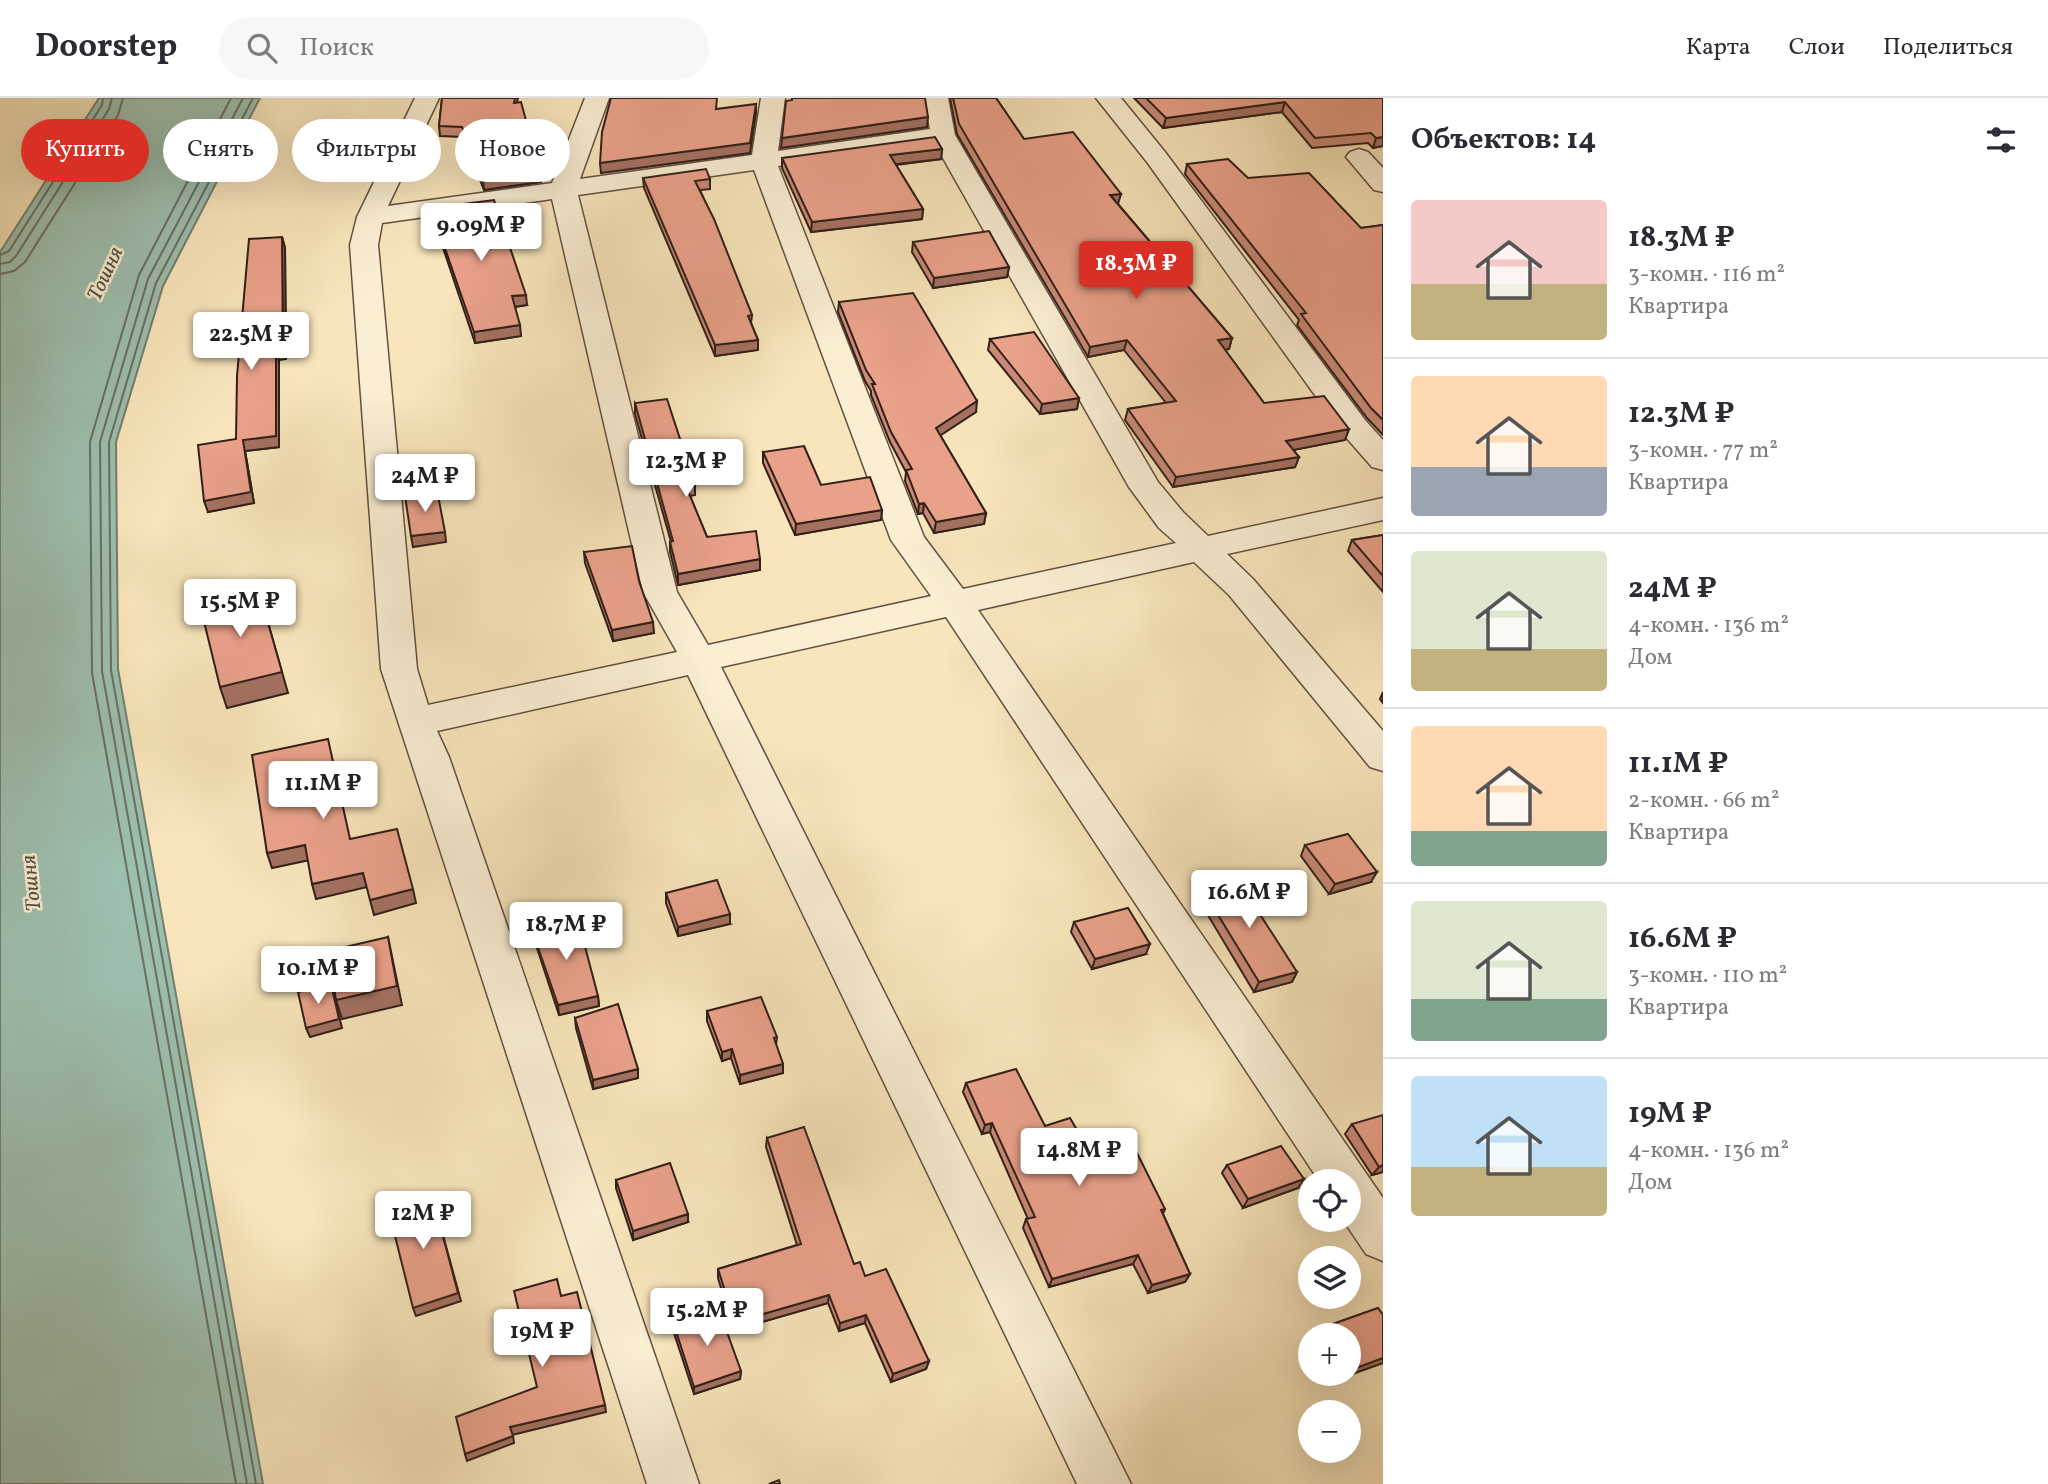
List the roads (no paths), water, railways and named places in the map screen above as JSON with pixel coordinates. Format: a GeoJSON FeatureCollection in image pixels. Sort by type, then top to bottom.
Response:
{"type":"FeatureCollection","features":[{"type":"Feature","properties":{"kind":"street"},"geometry":{"type":"LineString","coordinates":[[428,98],[370,217],[364,245],[399,669],[673,1484]]}},
{"type":"Feature","properties":{"kind":"street"},"geometry":{"type":"LineString","coordinates":[[597,98],[563,190],[660,592],[698,658],[1105,1484]]}},
{"type":"Feature","properties":{"kind":"street"},"geometry":{"type":"LineString","coordinates":[[773,98],[764,162],[908,540],[954,602],[1337,1169]]}},
{"type":"Feature","properties":{"kind":"street"},"geometry":{"type":"LineString","coordinates":[[936,98],[943,135],[1145,487],[1171,520],[1241,587],[1383,757]]}},
{"type":"Feature","properties":{"kind":"street"},"geometry":{"type":"LineString","coordinates":[[1108,98],[1156,157],[1346,416],[1383,460]]}},
{"type":"Feature","properties":{"kind":"street"},"geometry":{"type":"LineString","coordinates":[[370,217],[943,135]]}},
{"type":"Feature","properties":{"kind":"street"},"geometry":{"type":"LineString","coordinates":[[1359,157],[1383,184]]}},
{"type":"Feature","properties":{"kind":"street"},"geometry":{"type":"LineString","coordinates":[[415,722],[1383,509]]}},
{"type":"Feature","properties":{"kind":"street"},"geometry":{"type":"LineString","coordinates":[[1361,1206],[1383,1238]]}},
{"type":"Feature","properties":{"kind":"water","name":"Тошня"},"geometry":{"type":"Polygon","coordinates":[[[99,98],[260,98],[249,119],[163,119],[163,182],[217,182],[163,286],[116,442],[118,669],[263,1484],[0,1484],[0,252],[45,182],[149,182],[149,119],[86,119],[99,98]]]}}]}
